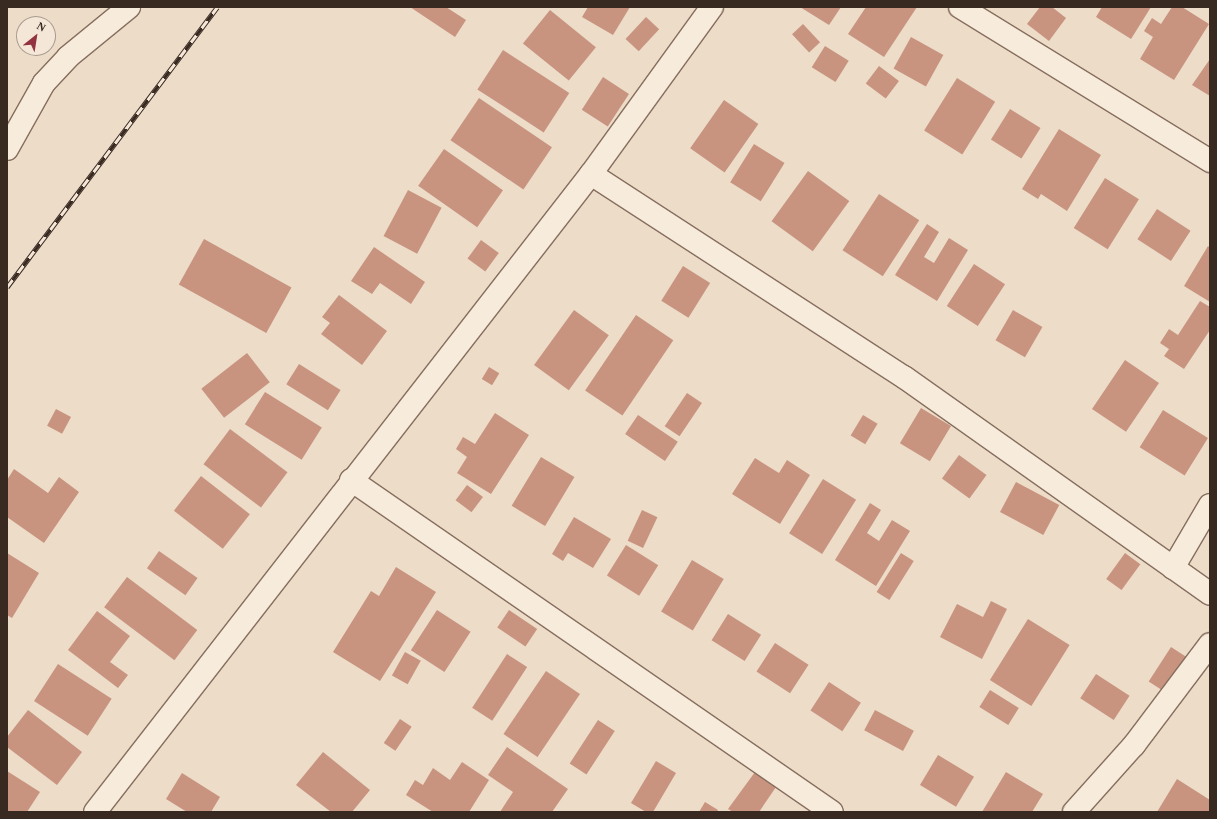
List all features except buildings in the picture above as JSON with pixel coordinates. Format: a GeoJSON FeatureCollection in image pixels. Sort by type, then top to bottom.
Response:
{"type":"FeatureCollection","features":[{"type":"Feature","properties":{"kind":"street"},"geometry":{"type":"LineString","coordinates":[[7,149],[44,83],[68,57],[129,7]]}},
{"type":"Feature","properties":{"kind":"street"},"geometry":{"type":"LineString","coordinates":[[95,812],[351,480],[591,174],[712,7]]}},
{"type":"Feature","properties":{"kind":"street"},"geometry":{"type":"LineString","coordinates":[[960,7],[1210,161]]}},
{"type":"Feature","properties":{"kind":"street"},"geometry":{"type":"LineString","coordinates":[[591,174],[904,378],[1210,594]]}},
{"type":"Feature","properties":{"kind":"street"},"geometry":{"type":"LineString","coordinates":[[351,480],[832,812]]}},
{"type":"Feature","properties":{"kind":"street"},"geometry":{"type":"LineString","coordinates":[[1173,568],[1210,505]]}},
{"type":"Feature","properties":{"kind":"street"},"geometry":{"type":"LineString","coordinates":[[1074,812],[1134,745],[1210,644]]}},
{"type":"Feature","properties":{"kind":"railway"},"geometry":{"type":"LineString","coordinates":[[7,287],[217,7]]}}]}
